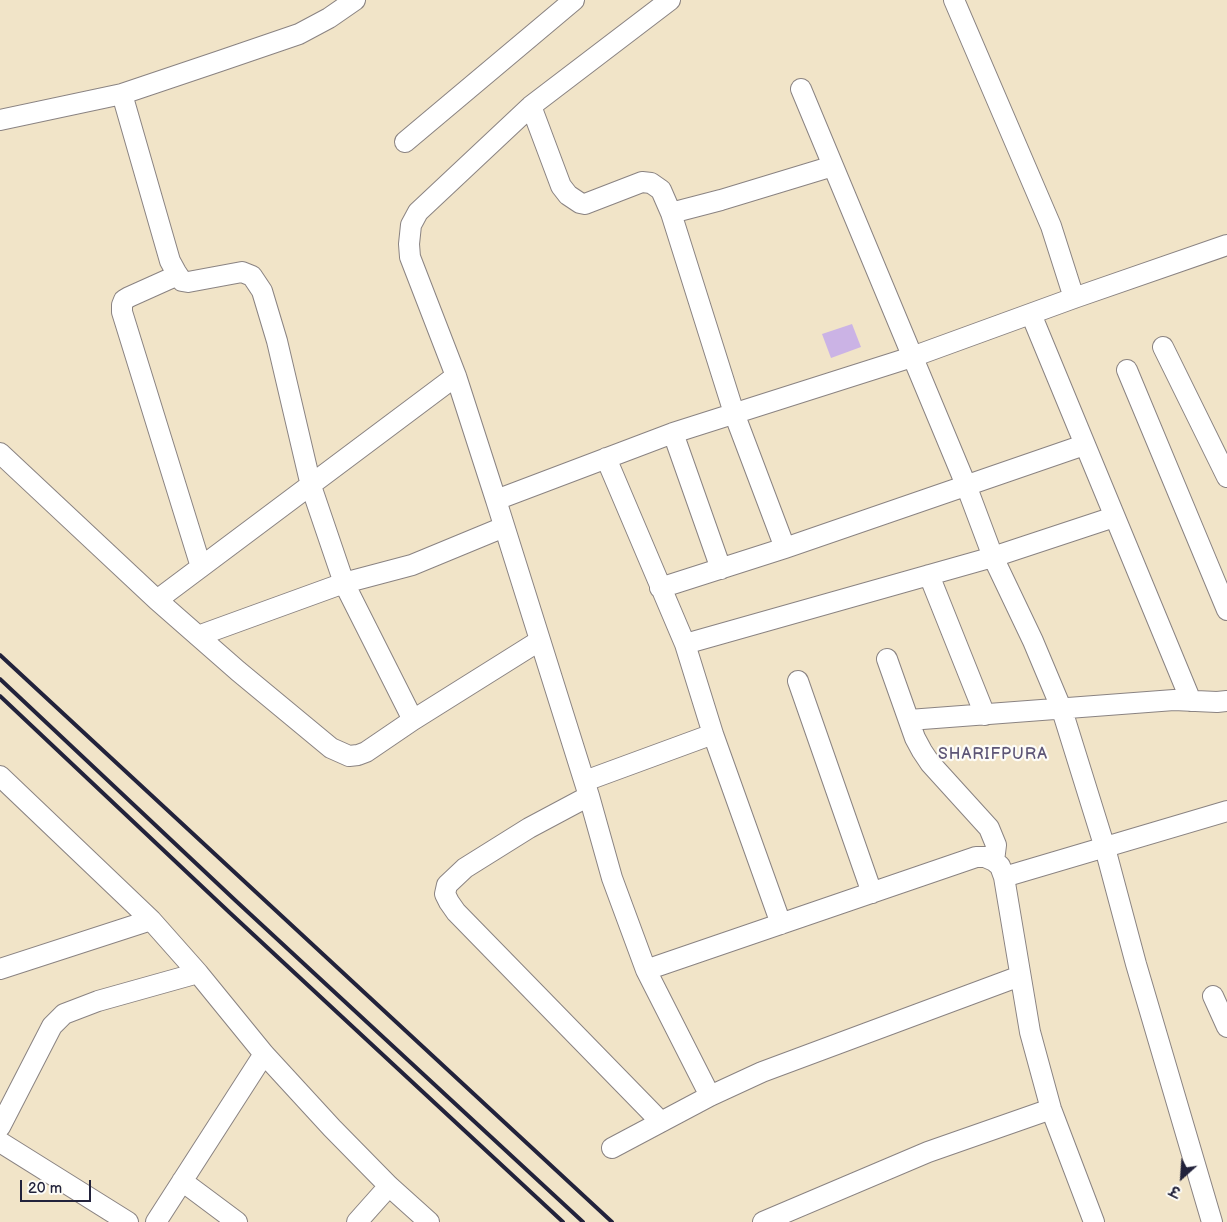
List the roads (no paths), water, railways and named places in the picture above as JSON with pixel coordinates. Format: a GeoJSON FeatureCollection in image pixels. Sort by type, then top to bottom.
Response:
{"type":"FeatureCollection","features":[{"type":"Feature","properties":{"kind":"street"},"geometry":{"type":"LineString","coordinates":[[0,120],[122,94],[299,34],[329,18],[355,0]]}},
{"type":"Feature","properties":{"kind":"street"},"geometry":{"type":"LineString","coordinates":[[405,142],[574,0]]}},
{"type":"Feature","properties":{"kind":"street"},"geometry":{"type":"LineString","coordinates":[[670,0],[531,106],[418,212],[411,226],[408,244],[410,257],[456,376],[496,500],[587,788],[612,878],[646,970],[710,1096]]}},
{"type":"Feature","properties":{"kind":"street"},"geometry":{"type":"LineString","coordinates":[[956,1],[1051,226],[1074,298]]}},
{"type":"Feature","properties":{"kind":"street"},"geometry":{"type":"LineString","coordinates":[[801,89],[966,485],[993,557],[1062,710],[1105,848],[1136,964],[1212,1222]]}},
{"type":"Feature","properties":{"kind":"street"},"geometry":{"type":"LineString","coordinates":[[122,94],[170,260],[182,281],[188,282],[242,272],[252,276],[262,291],[277,341],[311,486],[344,583],[413,720]]}},
{"type":"Feature","properties":{"kind":"street"},"geometry":{"type":"LineString","coordinates":[[531,106],[562,186],[574,200],[585,204],[642,182],[651,183],[662,190],[734,413],[786,548]]}},
{"type":"Feature","properties":{"kind":"street"},"geometry":{"type":"LineString","coordinates":[[671,213],[833,166]]}},
{"type":"Feature","properties":{"kind":"street"},"geometry":{"type":"LineString","coordinates":[[496,500],[673,433],[912,357],[1227,245]]}},
{"type":"Feature","properties":{"kind":"street"},"geometry":{"type":"LineString","coordinates":[[178,275],[124,300],[122,312],[202,567]]}},
{"type":"Feature","properties":{"kind":"street"},"geometry":{"type":"LineString","coordinates":[[1031,314],[1191,701]]}},
{"type":"Feature","properties":{"kind":"street"},"geometry":{"type":"LineString","coordinates":[[1163,347],[1227,478]]}},
{"type":"Feature","properties":{"kind":"street"},"geometry":{"type":"LineString","coordinates":[[1127,370],[1227,610]]}},
{"type":"Feature","properties":{"kind":"street"},"geometry":{"type":"LineString","coordinates":[[157,600],[456,376]]}},
{"type":"Feature","properties":{"kind":"street"},"geometry":{"type":"LineString","coordinates":[[673,433],[721,568]]}},
{"type":"Feature","properties":{"kind":"street"},"geometry":{"type":"LineString","coordinates":[[660,588],[786,548],[1084,445]]}},
{"type":"Feature","properties":{"kind":"street"},"geometry":{"type":"LineString","coordinates":[[0,453],[198,636],[331,748],[349,756],[366,752],[539,640]]}},
{"type":"Feature","properties":{"kind":"street"},"geometry":{"type":"LineString","coordinates":[[606,458],[685,644],[713,734],[781,924]]}},
{"type":"Feature","properties":{"kind":"street"},"geometry":{"type":"LineString","coordinates":[[685,644],[993,557],[1114,517]]}},
{"type":"Feature","properties":{"kind":"street"},"geometry":{"type":"LineString","coordinates":[[198,636],[344,583],[412,565],[504,527]]}},
{"type":"Feature","properties":{"kind":"street"},"geometry":{"type":"LineString","coordinates":[[929,575],[985,715]]}},
{"type":"Feature","properties":{"kind":"street"},"geometry":{"type":"LineString","coordinates":[[887,659],[922,751],[930,763],[989,828],[996,845],[1030,1032],[1052,1109],[1089,1221]]}},
{"type":"Feature","properties":{"kind":"street"},"geometry":{"type":"LineString","coordinates":[[798,680],[872,893]]}},
{"type":"Feature","properties":{"kind":"street"},"geometry":{"type":"LineString","coordinates":[[909,720],[1062,710],[1174,700],[1227,701]]}},
{"type":"Feature","properties":{"kind":"street"},"geometry":{"type":"LineString","coordinates":[[661,1122],[456,912],[446,894],[447,885],[465,868],[529,828],[587,788],[713,734]]}},
{"type":"Feature","properties":{"kind":"street"},"geometry":{"type":"LineString","coordinates":[[0,776],[151,920],[198,973],[264,1054],[332,1128],[389,1186],[429,1222]]}},
{"type":"Feature","properties":{"kind":"street"},"geometry":{"type":"LineString","coordinates":[[999,869],[1105,848],[1227,811]]}},
{"type":"Feature","properties":{"kind":"street"},"geometry":{"type":"LineString","coordinates":[[646,970],[976,856],[985,856],[999,869]]}},
{"type":"Feature","properties":{"kind":"street"},"geometry":{"type":"LineString","coordinates":[[0,969],[151,920]]}},
{"type":"Feature","properties":{"kind":"street"},"geometry":{"type":"LineString","coordinates":[[0,1127],[52,1026],[64,1014],[98,1001],[198,973]]}},
{"type":"Feature","properties":{"kind":"street"},"geometry":{"type":"LineString","coordinates":[[612,1148],[710,1096],[762,1072],[1020,976]]}},
{"type":"Feature","properties":{"kind":"street"},"geometry":{"type":"LineString","coordinates":[[1213,996],[1227,1027]]}},
{"type":"Feature","properties":{"kind":"street"},"geometry":{"type":"LineString","coordinates":[[156,1222],[264,1054]]}},
{"type":"Feature","properties":{"kind":"street"},"geometry":{"type":"LineString","coordinates":[[763,1222],[928,1152],[1052,1109]]}},
{"type":"Feature","properties":{"kind":"street"},"geometry":{"type":"LineString","coordinates":[[0,1142],[128,1222]]}},
{"type":"Feature","properties":{"kind":"street"},"geometry":{"type":"LineString","coordinates":[[182,1181],[237,1222]]}},
{"type":"Feature","properties":{"kind":"street"},"geometry":{"type":"LineString","coordinates":[[357,1222],[389,1186]]}},
{"type":"Feature","properties":{"kind":"railway"},"geometry":{"type":"LineString","coordinates":[[0,655],[612,1222]]}},
{"type":"Feature","properties":{"kind":"railway"},"geometry":{"type":"LineString","coordinates":[[0,679],[236,901],[583,1222]]}},
{"type":"Feature","properties":{"kind":"railway"},"geometry":{"type":"LineString","coordinates":[[0,696],[563,1222]]}},
{"type":"Feature","properties":{"kind":"district","name":"SHARIFPURA"},"geometry":{"type":"Point","coordinates":[993,755]}}]}
